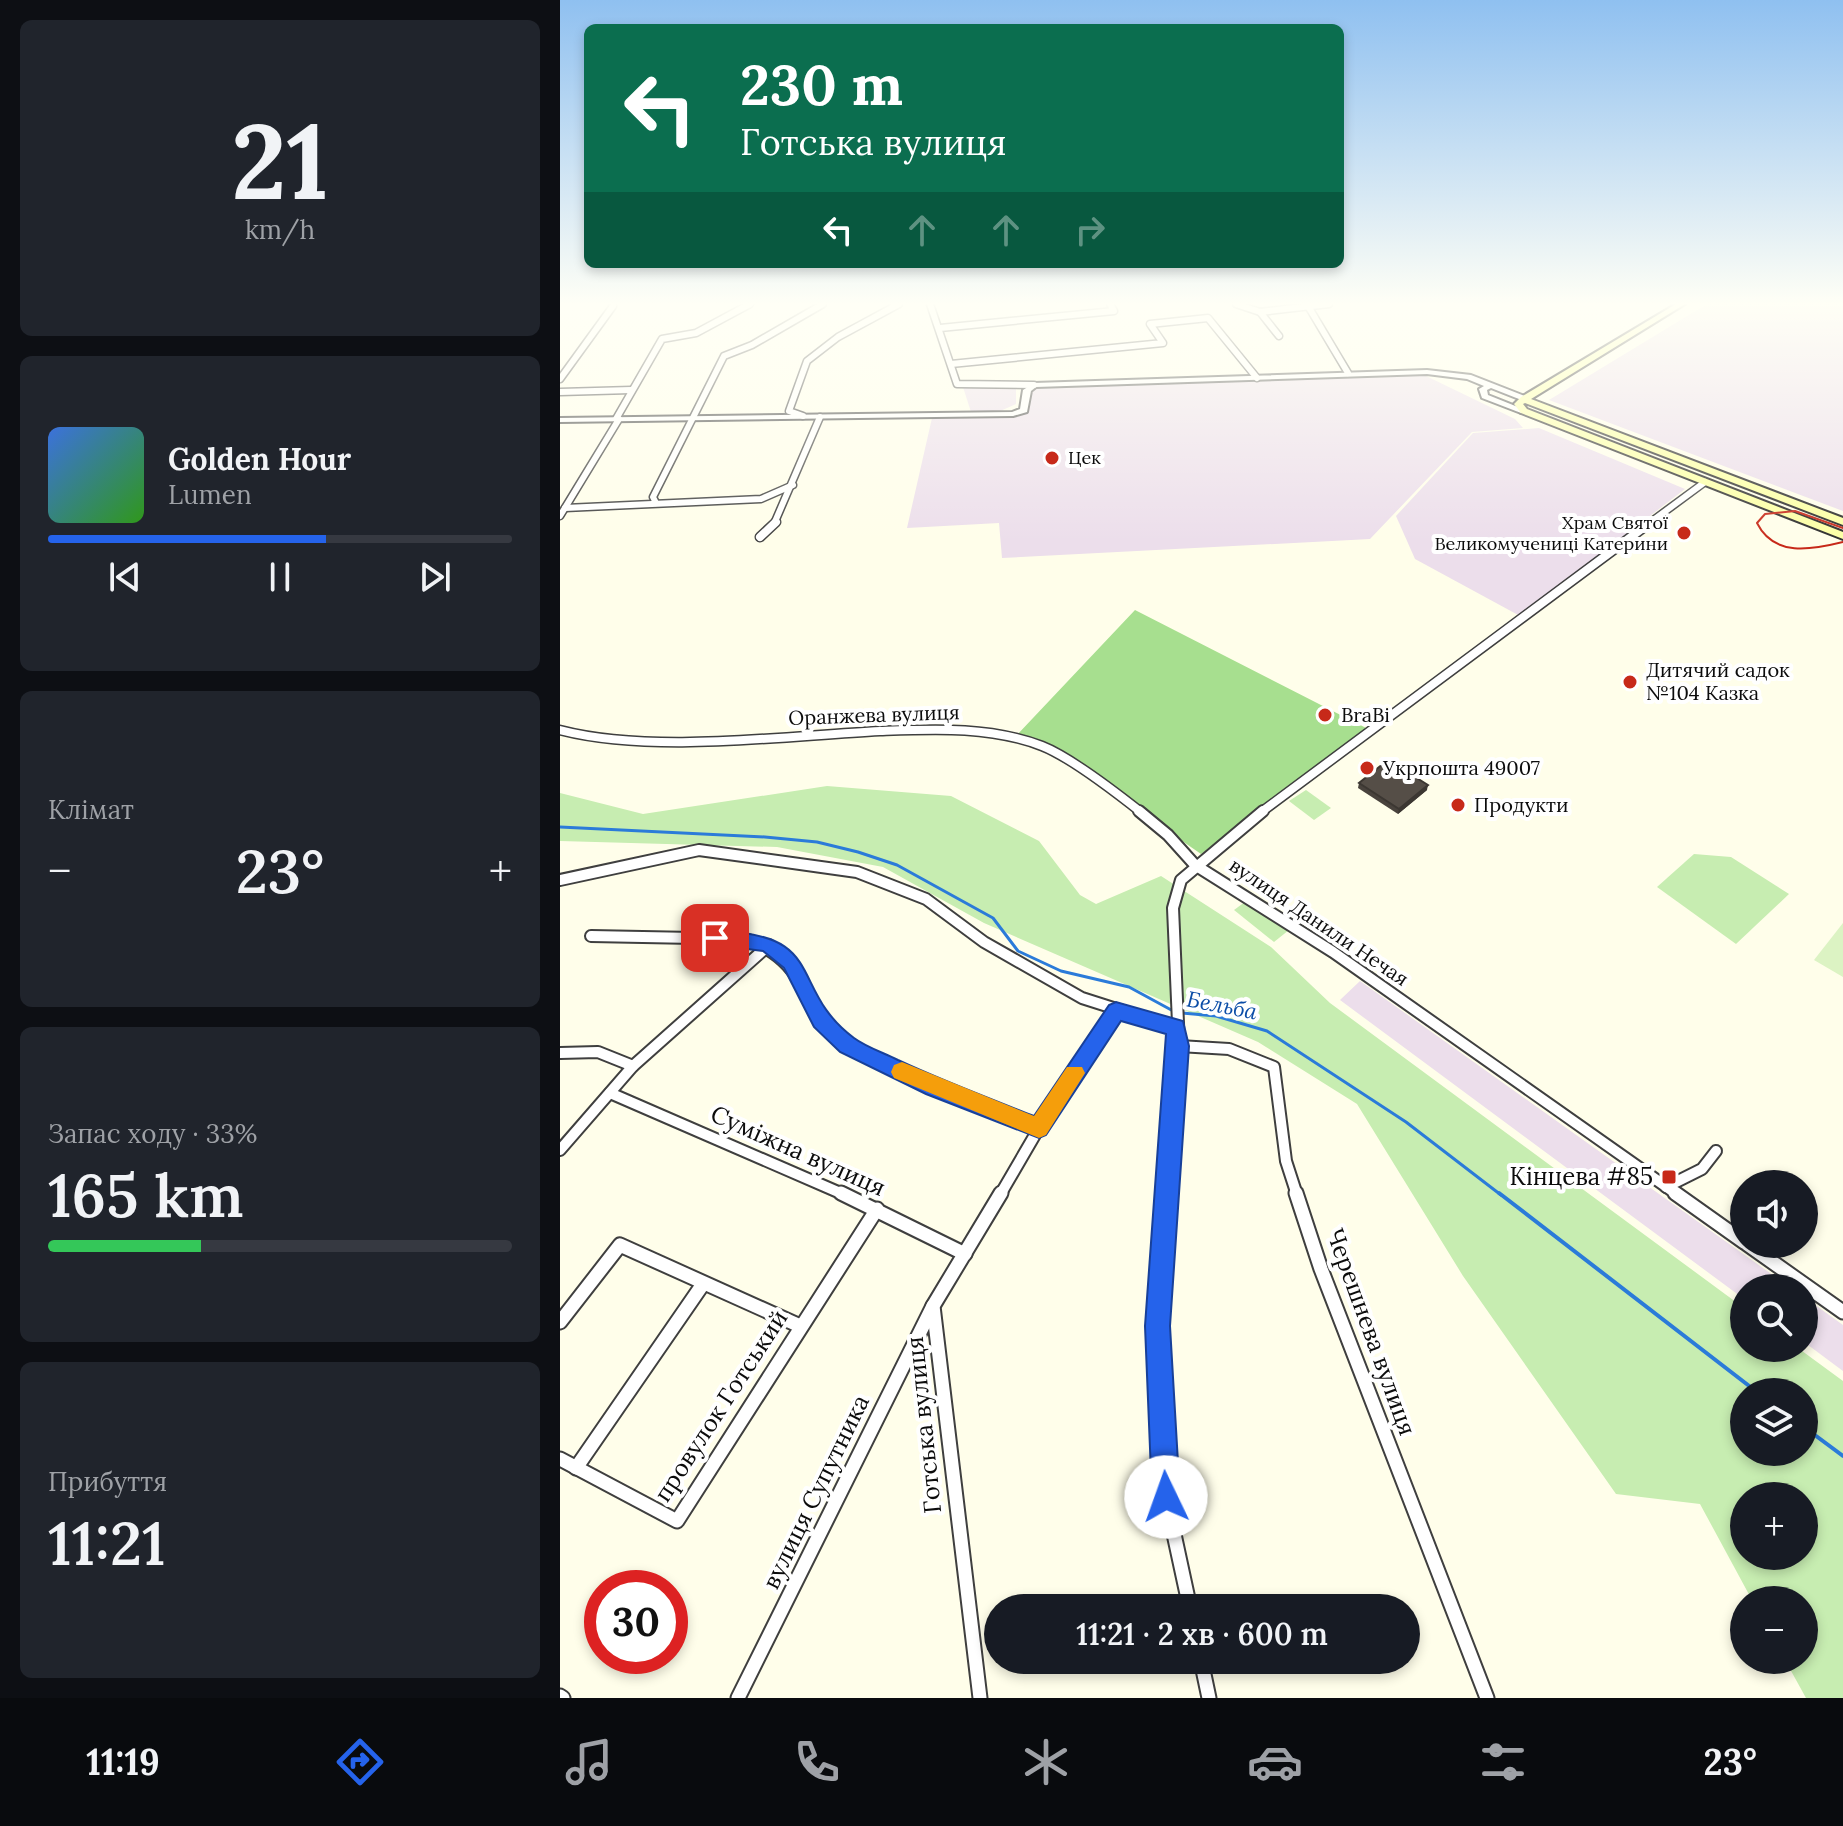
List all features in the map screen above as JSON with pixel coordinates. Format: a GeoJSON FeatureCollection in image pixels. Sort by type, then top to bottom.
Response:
{"type":"FeatureCollection","features":[{"type":"Feature","properties":{"kind":"main road"},"geometry":{"type":"LineString","coordinates":[[1524,405],[1558,383]]}},
{"type":"Feature","properties":{"kind":"main road"},"geometry":{"type":"LineString","coordinates":[[1524,405],[1691,463],[1843,522]]}},
{"type":"Feature","properties":{"kind":"main road"},"geometry":{"type":"LineString","coordinates":[[1524,405],[1680,472],[1843,536]]}},
{"type":"Feature","properties":{"kind":"main road"},"geometry":{"type":"LineString","coordinates":[[1680,472],[1691,463]]}},
{"type":"Feature","properties":{"kind":"street"},"geometry":{"type":"LineString","coordinates":[[560,516],[635,383]]}},
{"type":"Feature","properties":{"kind":"street"},"geometry":{"type":"LineString","coordinates":[[656,503],[653,497],[709,383]]}},
{"type":"Feature","properties":{"kind":"street"},"geometry":{"type":"LineString","coordinates":[[799,383],[789,411],[803,416]]}},
{"type":"Feature","properties":{"kind":"street"},"geometry":{"type":"LineString","coordinates":[[957,383],[1090,383]]}},
{"type":"Feature","properties":{"kind":"street"},"geometry":{"type":"LineString","coordinates":[[1480,383],[1490,386],[1483,389],[1485,396],[1524,405]]}},
{"type":"Feature","properties":{"kind":"street"},"geometry":{"type":"LineString","coordinates":[[560,420],[1013,414],[1024,410],[1027,390],[1034,385]]}},
{"type":"Feature","properties":{"kind":"street"},"geometry":{"type":"LineString","coordinates":[[560,392],[631,390]]}},
{"type":"Feature","properties":{"kind":"street"},"geometry":{"type":"LineString","coordinates":[[760,537],[776,522],[820,417]]}},
{"type":"Feature","properties":{"kind":"street","name":"вулиця Данили Нечая"},"geometry":{"type":"LineString","coordinates":[[1705,482],[1195,865],[1333,952],[1730,1232]]}},
{"type":"Feature","properties":{"kind":"street"},"geometry":{"type":"LineString","coordinates":[[565,508],[761,499],[793,485]]}},
{"type":"Feature","properties":{"kind":"street","name":"Оранжева вулиця"},"geometry":{"type":"LineString","coordinates":[[560,730],[602,740],[640,742],[931,729],[1012,736],[1045,747],[1128,802],[1168,835],[1195,865]]}},
{"type":"Feature","properties":{"kind":"street"},"geometry":{"type":"LineString","coordinates":[[560,880],[699,850],[857,872],[926,899],[984,942],[1082,998],[1116,1011],[1176,1024]]}},
{"type":"Feature","properties":{"kind":"street"},"geometry":{"type":"LineString","coordinates":[[1187,1594],[1166,1497],[1157,1326],[1179,1046],[1173,908],[1181,880],[1195,865]]}},
{"type":"Feature","properties":{"kind":"street"},"geometry":{"type":"LineString","coordinates":[[591,936],[746,939],[769,945],[791,962],[822,1020],[848,1045],[934,1087],[1039,1128]]}},
{"type":"Feature","properties":{"kind":"street"},"geometry":{"type":"LineString","coordinates":[[560,1150],[633,1066],[769,945]]}},
{"type":"Feature","properties":{"kind":"street","name":"Готська вулиця"},"geometry":{"type":"LineString","coordinates":[[980,1698],[959,1544],[933,1306],[939,1301],[1039,1128],[1116,1011]]}},
{"type":"Feature","properties":{"kind":"street","name":"Черешнева вулиця"},"geometry":{"type":"LineString","coordinates":[[1179,1046],[1229,1049],[1274,1067],[1286,1161],[1321,1269],[1487,1698]]}},
{"type":"Feature","properties":{"kind":"street"},"geometry":{"type":"LineString","coordinates":[[560,1053],[579,1049],[607,1051],[633,1066]]}},
{"type":"Feature","properties":{"kind":"street","name":"Суміжна вулиця"},"geometry":{"type":"LineString","coordinates":[[610,1093],[877,1209],[965,1254]]}},
{"type":"Feature","properties":{"kind":"street"},"geometry":{"type":"LineString","coordinates":[[1666,1187],[1702,1169],[1716,1151]]}},
{"type":"Feature","properties":{"kind":"street","name":"провулок Готський"},"geometry":{"type":"LineString","coordinates":[[560,1459],[677,1521],[877,1209]]}},
{"type":"Feature","properties":{"kind":"street"},"geometry":{"type":"LineString","coordinates":[[560,1322],[620,1245],[800,1326]]}},
{"type":"Feature","properties":{"kind":"street","name":"вулиця Данили Нечая"},"geometry":{"type":"LineString","coordinates":[[1767,1258],[1843,1312]]}},
{"type":"Feature","properties":{"kind":"street"},"geometry":{"type":"LineString","coordinates":[[576,1468],[703,1284]]}},
{"type":"Feature","properties":{"kind":"street","name":"вулиця Супутника"},"geometry":{"type":"LineString","coordinates":[[738,1698],[933,1306]]}},
{"type":"Feature","properties":{"kind":"street"},"geometry":{"type":"LineString","coordinates":[[1204,1674],[1209,1698]]}},
{"type":"Feature","properties":{"kind":"shaded area"},"geometry":{"type":"Polygon","coordinates":[[[1441,383],[1515,419],[1523,428],[1472,432],[1370,539],[1002,558],[999,523],[907,528],[932,418],[999,418],[1027,412],[1031,389],[1035,386],[1441,383]]]}},
{"type":"Feature","properties":{"kind":"shaded area"},"geometry":{"type":"Polygon","coordinates":[[[1577,383],[1843,383],[1843,511],[1549,400],[1577,383]]]}},
{"type":"Feature","properties":{"kind":"shaded area"},"geometry":{"type":"Polygon","coordinates":[[[963,387],[1016,387],[1016,404],[998,412],[971,412],[963,387]]]}},
{"type":"Feature","properties":{"kind":"shaded area"},"geometry":{"type":"Polygon","coordinates":[[[1539,428],[1685,489],[1520,616],[1415,559],[1396,516],[1473,433],[1539,428]]]}},
{"type":"Feature","properties":{"kind":"shaded area"},"geometry":{"type":"Polygon","coordinates":[[[1360,981],[1730,1245],[1730,1258],[1749,1258],[1771,1274],[1730,1274],[1730,1289],[1340,1000],[1360,981]]]}},
{"type":"Feature","properties":{"kind":"shaded area"},"geometry":{"type":"Polygon","coordinates":[[[1818,1307],[1843,1325],[1843,1371],[1818,1352],[1818,1307]]]}},
{"type":"Feature","properties":{"kind":"green space"},"geometry":{"type":"Polygon","coordinates":[[[1135,610],[1368,729],[1201,854],[1067,761],[1015,737],[1135,610]]]}},
{"type":"Feature","properties":{"kind":"green space"},"geometry":{"type":"Polygon","coordinates":[[[827,786],[951,796],[1039,841],[1080,895],[1096,904],[1161,876],[1271,947],[1330,1003],[1730,1298],[1730,1362],[1817,1362],[1843,1381],[1843,1698],[1806,1698],[1793,1674],[1818,1674],[1818,1586],[1744,1586],[1736,1570],[1818,1570],[1818,1482],[1730,1482],[1730,1559],[1700,1504],[1616,1494],[1463,1276],[1357,1104],[1258,1042],[984,923],[883,867],[777,847],[560,841],[560,793],[643,814],[827,786]]]}},
{"type":"Feature","properties":{"kind":"green space"},"geometry":{"type":"Polygon","coordinates":[[[1306,790],[1331,808],[1314,820],[1289,801],[1306,790]]]}},
{"type":"Feature","properties":{"kind":"green space"},"geometry":{"type":"Polygon","coordinates":[[[1694,854],[1731,857],[1789,894],[1736,944],[1657,887],[1694,854]]]}},
{"type":"Feature","properties":{"kind":"green space"},"geometry":{"type":"Polygon","coordinates":[[[1249,899],[1289,930],[1274,942],[1234,910],[1249,899]]]}},
{"type":"Feature","properties":{"kind":"green space"},"geometry":{"type":"Polygon","coordinates":[[[1843,923],[1843,977],[1814,960],[1843,923]]]}},
{"type":"Feature","properties":{"kind":"building"},"geometry":{"type":"Polygon","coordinates":[[[1388,760],[1428,785],[1399,809],[1359,783],[1388,760]]]}},
{"type":"Feature","properties":{"kind":"waterway","name":"Бельба"},"geometry":{"type":"LineString","coordinates":[[560,827],[765,837],[817,842],[858,852],[897,865],[993,918],[1018,951],[1061,971],[1129,987],[1175,1012]]}},
{"type":"Feature","properties":{"kind":"waterway","name":"Бельба"},"geometry":{"type":"LineString","coordinates":[[1182,1013],[1216,1016],[1267,1031],[1406,1122],[1501,1195]]}},
{"type":"Feature","properties":{"kind":"waterway","name":"Бельба"},"geometry":{"type":"LineString","coordinates":[[1499,1193],[1739,1378]]}},
{"type":"Feature","properties":{"kind":"waterway","name":"Бельба"},"geometry":{"type":"LineString","coordinates":[[1818,1437],[1843,1456]]}},
{"type":"Feature","properties":{"kind":"tram line"},"geometry":{"type":"LineString","coordinates":[[1843,528],[1795,511],[1765,514],[1757,523],[1764,534],[1783,546],[1806,548],[1843,542]]}},
{"type":"Feature","properties":{"kind":"slow traffic"},"geometry":{"type":"LineString","coordinates":[[902,1072],[1039,1128],[1075,1073]]}},
{"type":"Feature","properties":{"kind":"place","name":"Цек"},"geometry":{"type":"Point","coordinates":[1052,458]}},
{"type":"Feature","properties":{"kind":"place","name":"Храм Святої Великомучениці Катерини"},"geometry":{"type":"Point","coordinates":[1684,533]}},
{"type":"Feature","properties":{"kind":"place","name":"Дитячий садок №104 Казка"},"geometry":{"type":"Point","coordinates":[1630,682]}},
{"type":"Feature","properties":{"kind":"place","name":"BraBi"},"geometry":{"type":"Point","coordinates":[1325,715]}},
{"type":"Feature","properties":{"kind":"place","name":"Укрпошта 49007"},"geometry":{"type":"Point","coordinates":[1367,768]}},
{"type":"Feature","properties":{"kind":"place","name":"Продукти"},"geometry":{"type":"Point","coordinates":[1458,805]}},
{"type":"Feature","properties":{"kind":"place","name":"Кінцева #85"},"geometry":{"type":"Point","coordinates":[1669,1177]}},
{"type":"Feature","properties":{"kind":"route"},"geometry":{"type":"LineString","coordinates":[[715,938],[746,939],[769,945],[791,962],[822,1020],[848,1045],[934,1087],[1039,1128],[1116,1011],[1176,1028],[1179,1046],[1157,1326],[1166,1497]]}}]}
